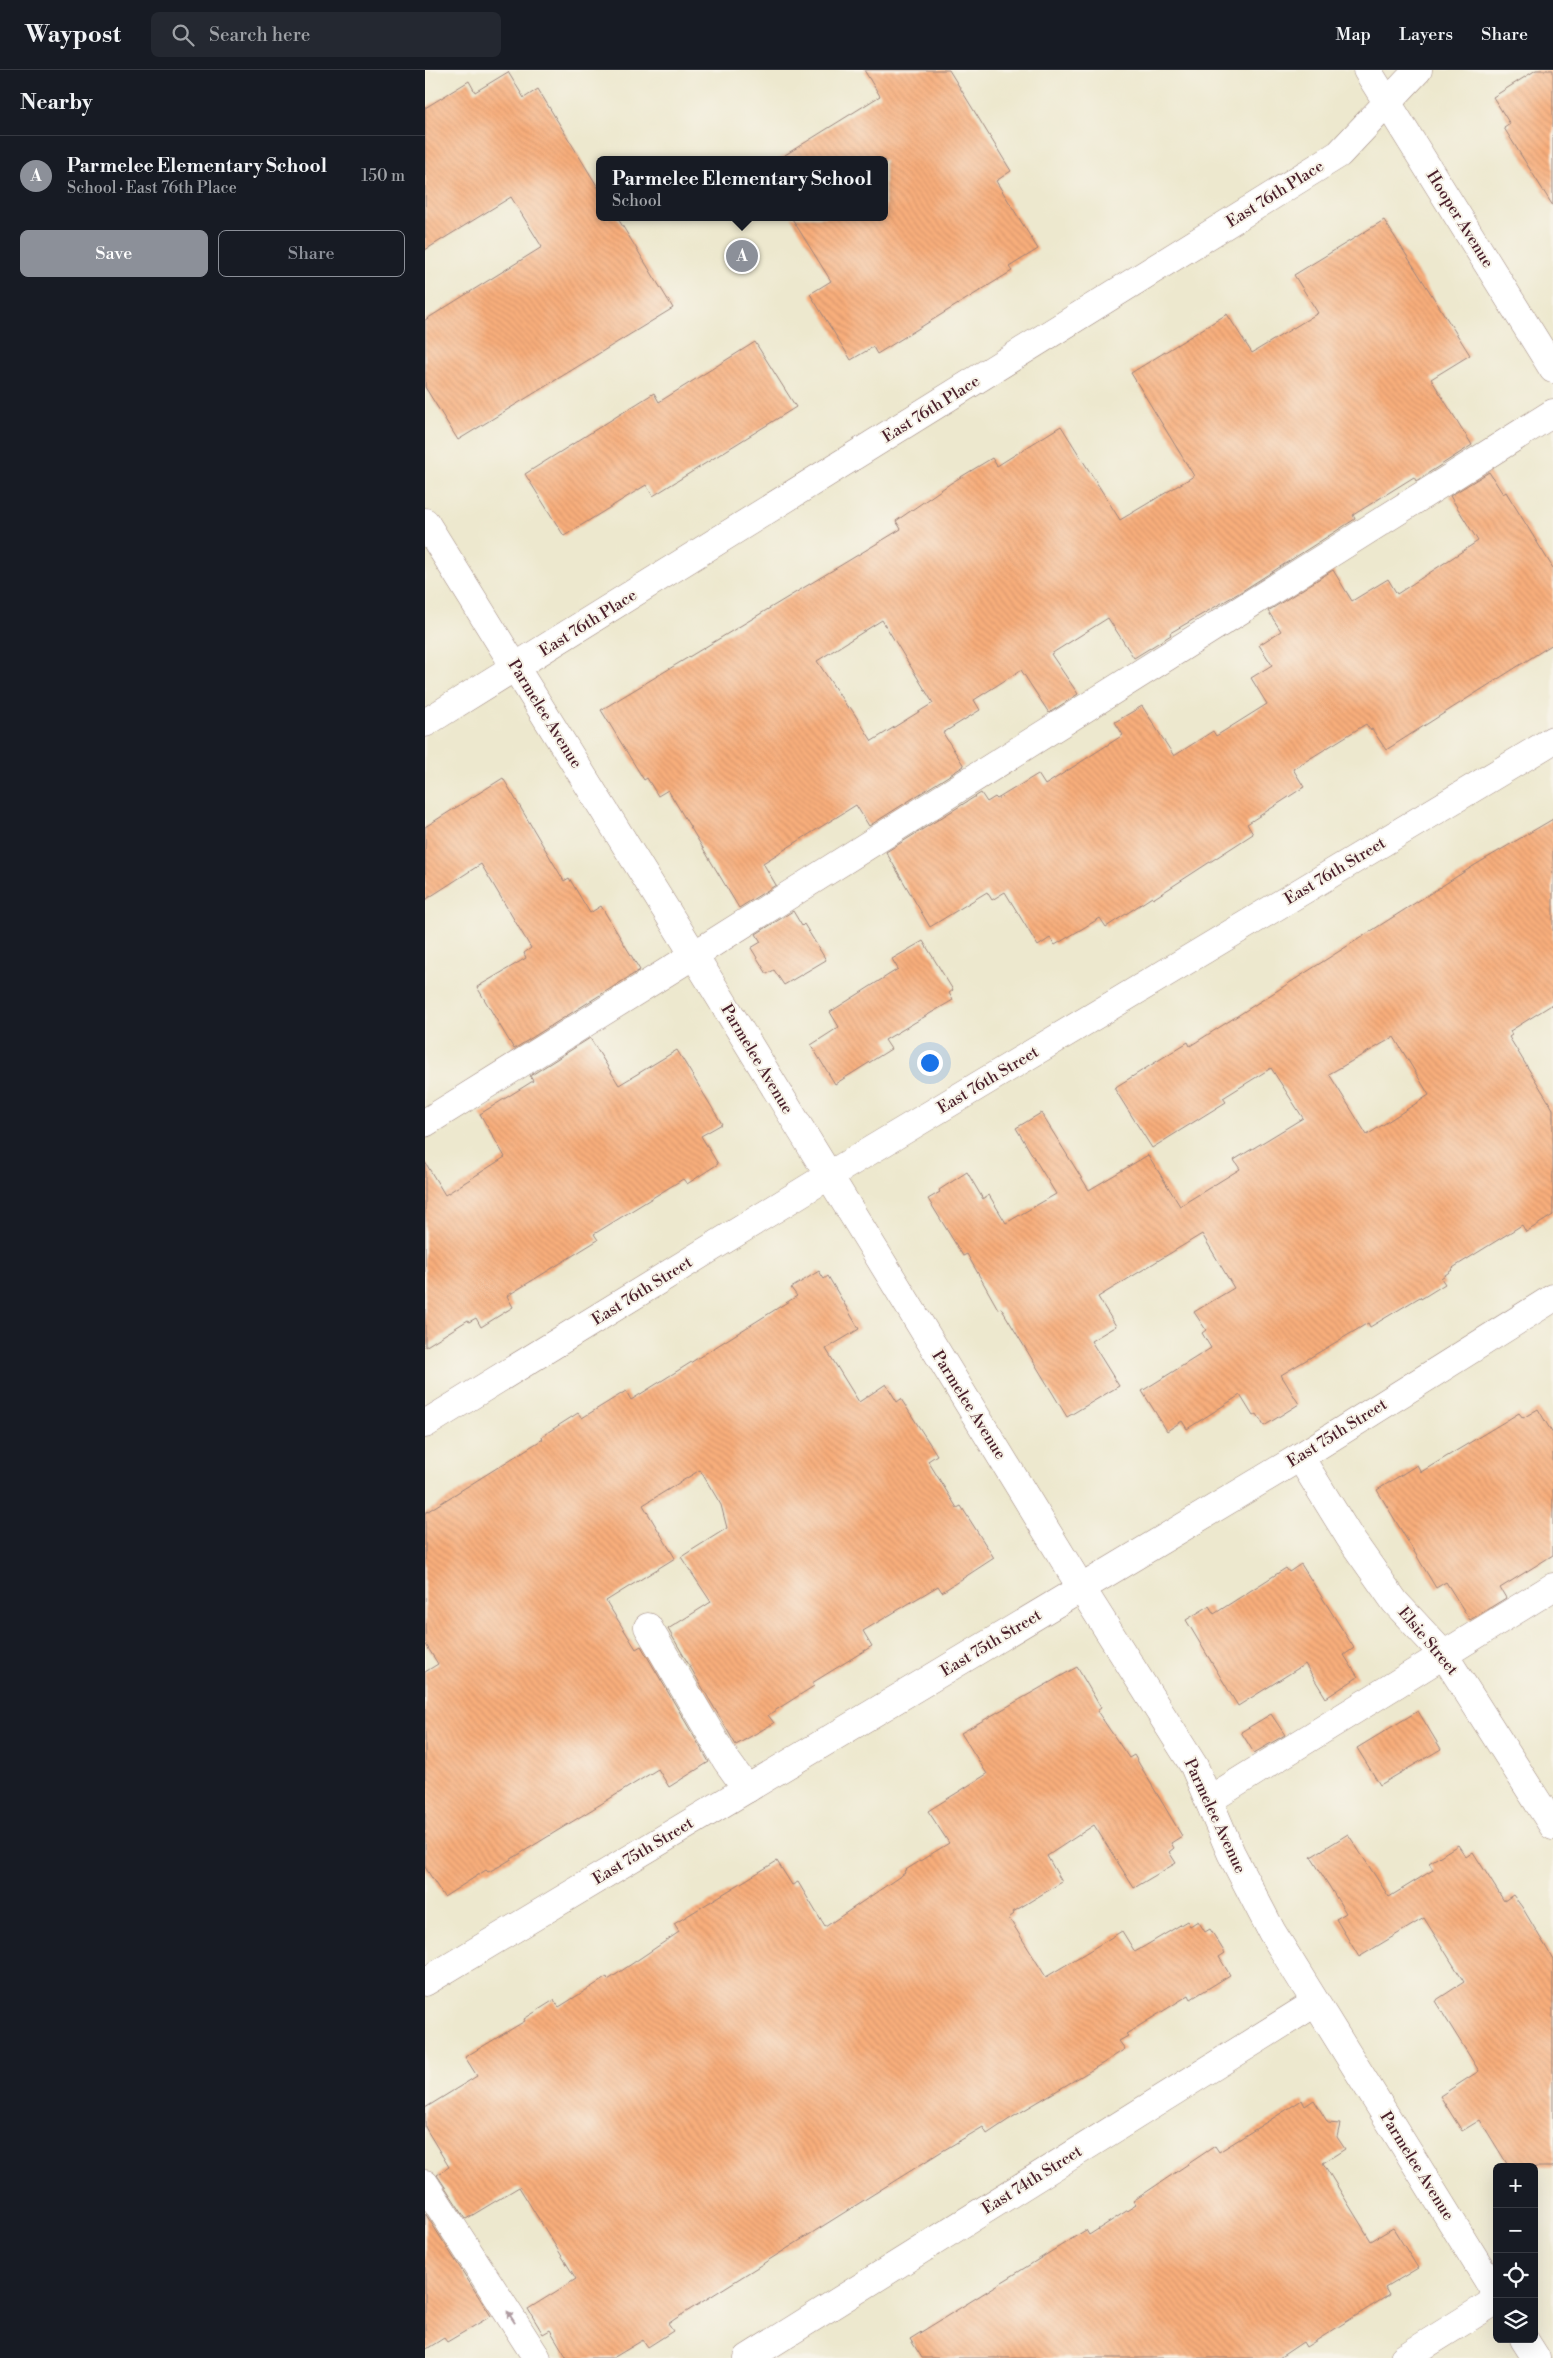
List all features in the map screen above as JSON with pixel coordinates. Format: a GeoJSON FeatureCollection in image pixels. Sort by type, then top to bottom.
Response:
{"type":"FeatureCollection","features":[{"type":"Feature","properties":{"kind":"street","name":"Hooper Avenue"},"geometry":{"type":"LineString","coordinates":[[1367,70],[1553,369]]}},
{"type":"Feature","properties":{"kind":"street","name":"East 76th Place"},"geometry":{"type":"LineString","coordinates":[[425,723],[1339,154],[1417,70]]}},
{"type":"Feature","properties":{"kind":"street"},"geometry":{"type":"LineString","coordinates":[[425,1123],[694,956],[1553,412]]}},
{"type":"Feature","properties":{"kind":"street","name":"Parmelee Avenue"},"geometry":{"type":"LineString","coordinates":[[425,522],[694,956],[1082,1589],[1194,1766],[1231,1853],[1273,1932],[1315,2003],[1493,2289]]}},
{"type":"Feature","properties":{"kind":"street","name":"East 76th Street"},"geometry":{"type":"LineString","coordinates":[[425,1424],[828,1176],[1553,740]]}},
{"type":"Feature","properties":{"kind":"street","name":"East 75th Street"},"geometry":{"type":"LineString","coordinates":[[425,1982],[1300,1457],[1553,1298]]}},
{"type":"Feature","properties":{"kind":"street","name":"Elsie Street"},"geometry":{"type":"LineString","coordinates":[[1300,1457],[1349,1538],[1395,1602],[1444,1655],[1553,1826]]}},
{"type":"Feature","properties":{"kind":"street"},"geometry":{"type":"LineString","coordinates":[[1209,1800],[1553,1587]]}},
{"type":"Feature","properties":{"kind":"street"},"geometry":{"type":"LineString","coordinates":[[648,1627],[726,1760],[747,1789]]}},
{"type":"Feature","properties":{"kind":"street","name":"East 74th Street"},"geometry":{"type":"LineString","coordinates":[[748,2358],[1315,2003]]}},
{"type":"Feature","properties":{"kind":"street"},"geometry":{"type":"LineString","coordinates":[[425,2184],[537,2358]]}},
{"type":"Feature","properties":{"kind":"street"},"geometry":{"type":"LineString","coordinates":[[1405,2358],[1493,2303]]}},
{"type":"Feature","properties":{"kind":"street"},"geometry":{"type":"LineString","coordinates":[[1527,2343],[1536,2358]]}},
{"type":"Feature","properties":{"kind":"building"},"geometry":{"type":"Polygon","coordinates":[[[864,70],[949,70],[1011,171],[996,181],[1038,249],[1009,267],[1012,271],[877,354],[873,347],[851,360],[810,294],[831,281],[794,221],[888,221],[888,156],[783,156],[880,96],[864,70]]]}},
{"type":"Feature","properties":{"kind":"building"},"geometry":{"type":"Polygon","coordinates":[[[1536,70],[1553,70],[1553,206],[1504,128],[1510,124],[1493,97],[1536,70]]]}},
{"type":"Feature","properties":{"kind":"building"},"geometry":{"type":"Polygon","coordinates":[[[508,72],[524,98],[538,89],[596,184],[596,221],[619,221],[673,308],[458,440],[425,387],[425,320],[542,247],[511,197],[425,250],[425,108],[469,81],[475,92],[508,72]]]}},
{"type":"Feature","properties":{"kind":"building"},"geometry":{"type":"Polygon","coordinates":[[[1384,220],[1470,355],[1431,379],[1472,445],[1416,481],[1414,477],[1353,515],[1355,519],[1239,593],[1170,633],[1171,635],[1134,658],[1108,618],[1051,654],[1078,694],[1049,713],[1021,670],[974,700],[980,710],[943,733],[964,766],[869,826],[856,805],[763,863],[776,885],[739,908],[668,790],[658,796],[647,778],[644,780],[601,710],[901,529],[896,521],[951,483],[992,458],[997,466],[1061,426],[1120,520],[1194,476],[1131,373],[1227,314],[1252,353],[1318,313],[1294,275],[1384,220]],[[882,620],[817,661],[872,741],[933,703],[882,620]]]}},
{"type":"Feature","properties":{"kind":"building"},"geometry":{"type":"Polygon","coordinates":[[[755,342],[796,407],[653,496],[646,485],[564,536],[525,474],[654,393],[659,402],[755,342]]]}},
{"type":"Feature","properties":{"kind":"building"},"geometry":{"type":"Polygon","coordinates":[[[1489,472],[1503,494],[1506,492],[1553,568],[1553,644],[1386,750],[1372,729],[1370,730],[1366,724],[1293,769],[1304,787],[1247,824],[1253,834],[1106,927],[1100,918],[1055,945],[1050,938],[1038,946],[1005,892],[992,900],[987,892],[930,927],[886,852],[981,793],[987,802],[995,797],[997,799],[1038,774],[1045,785],[1123,735],[1115,722],[1142,706],[1174,756],[1213,731],[1216,736],[1267,704],[1251,678],[1272,665],[1259,645],[1281,631],[1268,611],[1333,570],[1352,601],[1388,579],[1397,594],[1478,541],[1450,496],[1489,472]]]}},
{"type":"Feature","properties":{"kind":"building"},"geometry":{"type":"Polygon","coordinates":[[[503,778],[564,881],[569,878],[590,913],[601,906],[640,970],[514,1049],[477,987],[526,958],[524,953],[531,948],[481,864],[425,900],[425,827],[503,778]]]}},
{"type":"Feature","properties":{"kind":"building"},"geometry":{"type":"Polygon","coordinates":[[[1553,819],[1553,1004],[1510,1031],[1512,1035],[1509,1037],[1553,1109],[1553,1215],[1526,1232],[1522,1225],[1451,1269],[1441,1278],[1445,1284],[1421,1299],[1420,1297],[1370,1327],[1368,1323],[1281,1375],[1299,1404],[1264,1426],[1257,1414],[1253,1416],[1240,1395],[1187,1429],[1182,1421],[1167,1431],[1142,1391],[1211,1348],[1202,1333],[1206,1330],[1194,1312],[1234,1288],[1202,1234],[1098,1297],[1116,1326],[1091,1341],[1119,1386],[1067,1417],[1001,1308],[998,1309],[967,1254],[963,1256],[928,1199],[967,1172],[983,1199],[989,1195],[1006,1223],[1056,1194],[1016,1128],[1041,1113],[1089,1190],[1148,1155],[1180,1206],[1240,1169],[1234,1160],[1303,1118],[1271,1068],[1223,1098],[1226,1102],[1152,1148],[1114,1088],[1188,1042],[1190,1046],[1475,865],[1553,819]],[[1394,1037],[1329,1074],[1367,1135],[1429,1095],[1394,1037]]]}},
{"type":"Feature","properties":{"kind":"building"},"geometry":{"type":"Polygon","coordinates":[[[793,911],[802,926],[804,924],[826,960],[784,985],[774,970],[767,974],[751,948],[761,942],[756,934],[793,911]]]}},
{"type":"Feature","properties":{"kind":"building"},"geometry":{"type":"Polygon","coordinates":[[[923,941],[953,990],[949,993],[953,1000],[885,1040],[891,1049],[835,1084],[811,1045],[839,1027],[830,1012],[898,969],[892,959],[923,941]]]}},
{"type":"Feature","properties":{"kind":"building"},"geometry":{"type":"Polygon","coordinates":[[[590,1038],[619,1085],[677,1050],[722,1124],[701,1136],[718,1164],[687,1184],[683,1179],[594,1234],[598,1240],[507,1296],[513,1307],[481,1327],[476,1318],[469,1322],[468,1320],[425,1347],[425,1162],[445,1195],[505,1157],[480,1114],[533,1081],[530,1076],[590,1038]]]}},
{"type":"Feature","properties":{"kind":"building"},"geometry":{"type":"Polygon","coordinates":[[[819,1271],[824,1279],[828,1276],[859,1329],[826,1349],[859,1402],[886,1384],[897,1402],[901,1399],[937,1455],[928,1461],[957,1508],[961,1506],[994,1558],[942,1592],[938,1586],[863,1631],[872,1646],[812,1683],[814,1686],[768,1715],[774,1723],[736,1745],[668,1629],[711,1602],[681,1557],[727,1528],[721,1505],[700,1470],[643,1505],[675,1558],[606,1601],[636,1649],[641,1646],[709,1762],[669,1787],[658,1769],[500,1866],[488,1872],[486,1870],[444,1897],[425,1867],[425,1672],[438,1664],[425,1643],[425,1513],[543,1439],[542,1436],[578,1413],[582,1418],[626,1391],[631,1400],[797,1296],[791,1288],[819,1271]]]}},
{"type":"Feature","properties":{"kind":"building"},"geometry":{"type":"Polygon","coordinates":[[[1538,1409],[1553,1434],[1553,1555],[1500,1588],[1506,1598],[1470,1620],[1446,1582],[1436,1588],[1377,1490],[1417,1465],[1421,1472],[1519,1413],[1523,1418],[1538,1409]]]}},
{"type":"Feature","properties":{"kind":"building"},"geometry":{"type":"Polygon","coordinates":[[[1301,1564],[1354,1648],[1344,1655],[1358,1677],[1326,1698],[1305,1664],[1238,1706],[1186,1620],[1209,1606],[1214,1614],[1286,1568],[1289,1572],[1301,1564]]]}},
{"type":"Feature","properties":{"kind":"building"},"geometry":{"type":"Polygon","coordinates":[[[1077,1667],[1101,1708],[1097,1711],[1129,1758],[1134,1755],[1182,1836],[1171,1843],[1174,1848],[1169,1852],[1176,1863],[1134,1888],[1094,1825],[1047,1856],[1062,1882],[1013,1912],[1014,1914],[1009,1918],[1046,1977],[1122,1931],[1135,1952],[1187,1921],[1190,1926],[1198,1921],[1205,1932],[1210,1929],[1225,1953],[1219,1957],[1230,1975],[1191,1999],[1189,1995],[1126,2034],[1128,2036],[1119,2041],[1125,2049],[1105,2062],[987,2134],[983,2127],[939,2153],[675,2319],[668,2324],[673,2331],[648,2347],[643,2340],[613,2358],[567,2358],[550,2330],[543,2334],[528,2309],[576,2279],[519,2187],[466,2219],[437,2175],[449,2167],[425,2127],[425,2108],[477,2076],[465,2057],[525,2021],[524,2019],[554,2000],[559,2007],[607,1977],[608,1980],[679,1932],[674,1924],[777,1861],[792,1885],[798,1882],[825,1927],[905,1873],[904,1871],[949,1843],[928,1811],[987,1774],[961,1733],[1077,1667]]]}},
{"type":"Feature","properties":{"kind":"building"},"geometry":{"type":"Polygon","coordinates":[[[1418,1711],[1441,1749],[1380,1785],[1357,1748],[1418,1711]]]}},
{"type":"Feature","properties":{"kind":"building"},"geometry":{"type":"Polygon","coordinates":[[[1271,1714],[1285,1735],[1254,1753],[1241,1732],[1271,1714]]]}},
{"type":"Feature","properties":{"kind":"building"},"geometry":{"type":"Polygon","coordinates":[[[1348,1834],[1389,1897],[1433,1870],[1429,1863],[1458,1845],[1466,1857],[1473,1852],[1504,1901],[1513,1895],[1553,1959],[1553,2167],[1538,2167],[1538,2163],[1507,2163],[1480,2120],[1462,2131],[1440,2096],[1479,2071],[1435,2001],[1464,1982],[1424,1918],[1359,1957],[1336,1919],[1346,1913],[1311,1857],[1348,1834]]]}},
{"type":"Feature","properties":{"kind":"building"},"geometry":{"type":"Polygon","coordinates":[[[1302,2100],[1305,2106],[1314,2100],[1328,2123],[1340,2124],[1337,2137],[1345,2149],[1323,2163],[1371,2241],[1393,2228],[1418,2268],[1385,2288],[1389,2295],[1306,2347],[1303,2342],[1279,2358],[922,2358],[910,2339],[1086,2230],[1089,2235],[1136,2205],[1133,2201],[1215,2146],[1219,2152],[1302,2100]]]}},
{"type":"Feature","properties":{"kind":"building"},"geometry":{"type":"Polygon","coordinates":[[[425,2213],[491,2316],[447,2342],[444,2338],[425,2350],[425,2213]]]}},
{"type":"Feature","properties":{"kind":"place","name":"Parmelee Elementary School"},"geometry":{"type":"Point","coordinates":[742,256]}}]}
